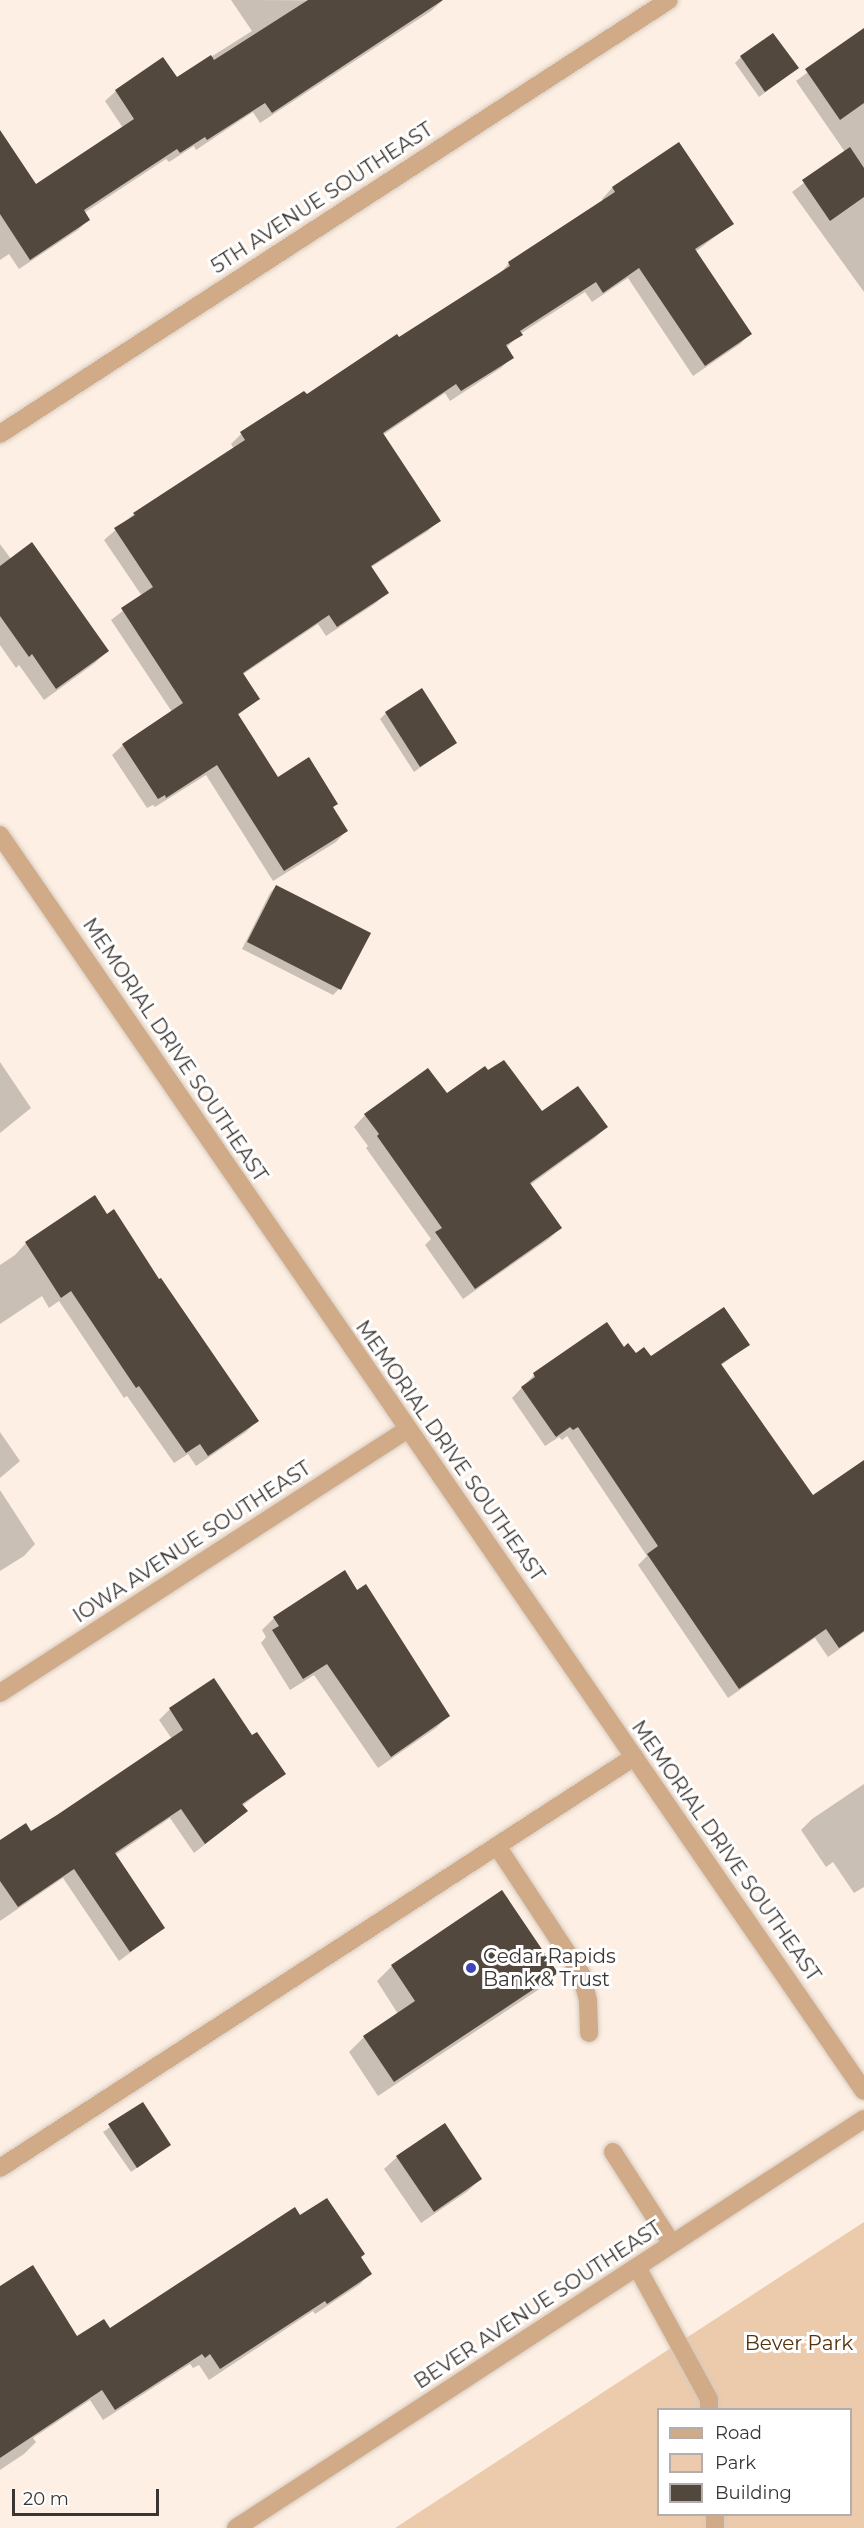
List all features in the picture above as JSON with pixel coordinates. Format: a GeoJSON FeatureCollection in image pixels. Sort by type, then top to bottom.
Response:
{"type":"FeatureCollection","features":[{"type":"Feature","properties":{"kind":"street","name":"5TH AVENUE SOUTHEAST"},"geometry":{"type":"LineString","coordinates":[[0,434],[669,0]]}},
{"type":"Feature","properties":{"kind":"street","name":"MEMORIAL DRIVE SOUTHEAST"},"geometry":{"type":"LineString","coordinates":[[0,836],[864,2091]]}},
{"type":"Feature","properties":{"kind":"street","name":"IOWA AVENUE SOUTHEAST"},"geometry":{"type":"LineString","coordinates":[[0,1693],[408,1429]]}},
{"type":"Feature","properties":{"kind":"street"},"geometry":{"type":"LineString","coordinates":[[0,2168],[634,1757]]}},
{"type":"Feature","properties":{"kind":"street"},"geometry":{"type":"LineString","coordinates":[[497,1846],[581,1974],[588,2001],[589,2033]]}},
{"type":"Feature","properties":{"kind":"street","name":"BEVER AVENUE SOUTHEAST"},"geometry":{"type":"LineString","coordinates":[[236,2528],[864,2119]]}},
{"type":"Feature","properties":{"kind":"street"},"geometry":{"type":"LineString","coordinates":[[613,2152],[672,2244]]}},
{"type":"Feature","properties":{"kind":"street"},"geometry":{"type":"LineString","coordinates":[[637,2267],[709,2399],[709,2408]]}},
{"type":"Feature","properties":{"kind":"green space","name":"Bever Park"},"geometry":{"type":"Polygon","coordinates":[[[864,2222],[864,2528],[395,2528],[864,2222]]]}},
{"type":"Feature","properties":{"kind":"building"},"geometry":{"type":"Polygon","coordinates":[[[308,0],[443,0],[272,113],[265,103],[207,140],[205,137],[180,153],[177,149],[84,210],[90,220],[30,260],[0,214],[0,130],[36,184],[134,119],[115,90],[163,57],[177,77],[211,55],[214,60],[308,0]]]}},
{"type":"Feature","properties":{"kind":"building"},"geometry":{"type":"Polygon","coordinates":[[[864,28],[864,103],[840,120],[805,69],[864,28]]]}},
{"type":"Feature","properties":{"kind":"building"},"geometry":{"type":"Polygon","coordinates":[[[773,33],[799,68],[765,92],[740,56],[773,33]]]}},
{"type":"Feature","properties":{"kind":"building"},"geometry":{"type":"Polygon","coordinates":[[[679,142],[734,224],[695,249],[752,334],[705,366],[639,268],[603,293],[596,282],[520,331],[523,335],[506,345],[514,358],[461,391],[456,384],[383,433],[441,521],[371,566],[389,593],[337,627],[329,615],[243,673],[260,699],[238,714],[278,777],[309,757],[338,804],[333,807],[348,831],[284,871],[217,765],[166,798],[165,795],[158,799],[122,744],[183,703],[121,608],[153,587],[114,528],[135,515],[133,513],[245,440],[240,432],[304,391],[307,394],[397,334],[399,337],[510,266],[508,262],[615,192],[612,187],[679,142]]]}},
{"type":"Feature","properties":{"kind":"building"},"geometry":{"type":"Polygon","coordinates":[[[850,147],[864,168],[864,197],[830,221],[802,180],[850,147]]]}},
{"type":"Feature","properties":{"kind":"building"},"geometry":{"type":"Polygon","coordinates":[[[32,542],[109,651],[56,689],[32,654],[29,657],[0,616],[0,566],[32,542]]]}},
{"type":"Feature","properties":{"kind":"building"},"geometry":{"type":"Polygon","coordinates":[[[422,688],[457,743],[420,767],[385,712],[422,688]]]}},
{"type":"Feature","properties":{"kind":"building"},"geometry":{"type":"Polygon","coordinates":[[[276,885],[371,933],[341,990],[247,942],[276,885]]]}},
{"type":"Feature","properties":{"kind":"building"},"geometry":{"type":"Polygon","coordinates":[[[504,1060],[542,1111],[578,1086],[608,1127],[530,1183],[562,1228],[475,1289],[435,1232],[442,1228],[364,1114],[428,1068],[447,1093],[485,1066],[488,1070],[504,1060]]]}},
{"type":"Feature","properties":{"kind":"building"},"geometry":{"type":"Polygon","coordinates":[[[95,1195],[107,1214],[114,1209],[159,1279],[161,1278],[259,1421],[208,1456],[200,1444],[186,1453],[139,1386],[136,1388],[71,1291],[61,1298],[25,1242],[95,1195]]]}},
{"type":"Feature","properties":{"kind":"building"},"geometry":{"type":"Polygon","coordinates":[[[724,1307],[750,1345],[721,1364],[813,1495],[864,1460],[864,1631],[839,1648],[826,1629],[739,1689],[647,1554],[658,1546],[578,1427],[573,1430],[570,1427],[556,1437],[521,1387],[535,1377],[533,1373],[607,1322],[624,1347],[628,1343],[636,1353],[644,1347],[651,1356],[724,1307]]]}},
{"type":"Feature","properties":{"kind":"building"},"geometry":{"type":"Polygon","coordinates":[[[345,1570],[357,1590],[366,1584],[450,1716],[391,1757],[327,1664],[303,1679],[272,1630],[279,1626],[273,1617],[345,1570]]]}},
{"type":"Feature","properties":{"kind":"building"},"geometry":{"type":"Polygon","coordinates":[[[214,1678],[252,1735],[257,1732],[286,1774],[242,1804],[248,1811],[205,1844],[181,1809],[115,1853],[165,1928],[130,1952],[74,1869],[18,1907],[0,1881],[0,1840],[26,1823],[31,1831],[183,1730],[169,1708],[214,1678]]]}},
{"type":"Feature","properties":{"kind":"building"},"geometry":{"type":"Polygon","coordinates":[[[502,1890],[558,1973],[394,2082],[363,2036],[415,2001],[391,1965],[502,1890]]]}},
{"type":"Feature","properties":{"kind":"building"},"geometry":{"type":"Polygon","coordinates":[[[143,2102],[171,2145],[137,2168],[108,2124],[143,2102]]]}},
{"type":"Feature","properties":{"kind":"building"},"geometry":{"type":"Polygon","coordinates":[[[445,2123],[482,2179],[434,2212],[396,2156],[445,2123]]]}},
{"type":"Feature","properties":{"kind":"building"},"geometry":{"type":"Polygon","coordinates":[[[327,2198],[365,2254],[361,2257],[372,2274],[327,2304],[325,2301],[220,2369],[210,2354],[205,2358],[202,2354],[115,2410],[102,2390],[0,2458],[0,2286],[33,2265],[77,2336],[104,2319],[110,2328],[295,2207],[300,2215],[327,2198]]]}},
{"type":"Feature","properties":{"kind":"place","name":"Cedar Rapids Bank & Trust"},"geometry":{"type":"Point","coordinates":[471,1968]}}]}
